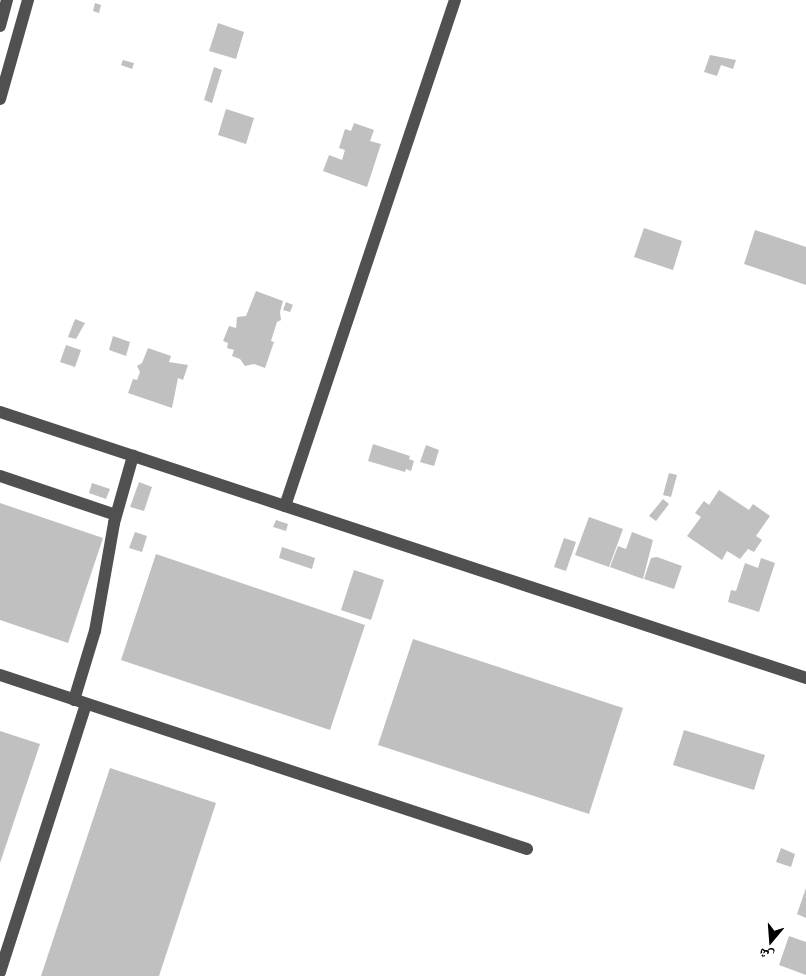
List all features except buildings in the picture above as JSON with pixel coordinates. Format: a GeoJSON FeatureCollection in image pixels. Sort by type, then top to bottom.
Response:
{"type":"FeatureCollection","features":[{"type":"Feature","properties":{"kind":"street"},"geometry":{"type":"LineString","coordinates":[[0,26],[7,0]]}},
{"type":"Feature","properties":{"kind":"street"},"geometry":{"type":"LineString","coordinates":[[0,100],[28,0]]}},
{"type":"Feature","properties":{"kind":"street"},"geometry":{"type":"LineString","coordinates":[[285,506],[455,0]]}},
{"type":"Feature","properties":{"kind":"street"},"geometry":{"type":"LineString","coordinates":[[0,412],[806,678]]}},
{"type":"Feature","properties":{"kind":"street"},"geometry":{"type":"LineString","coordinates":[[0,972],[80,702],[116,515],[133,456]]}},
{"type":"Feature","properties":{"kind":"street"},"geometry":{"type":"LineString","coordinates":[[0,476],[116,515]]}},
{"type":"Feature","properties":{"kind":"street"},"geometry":{"type":"LineString","coordinates":[[0,675],[526,849]]}}]}
